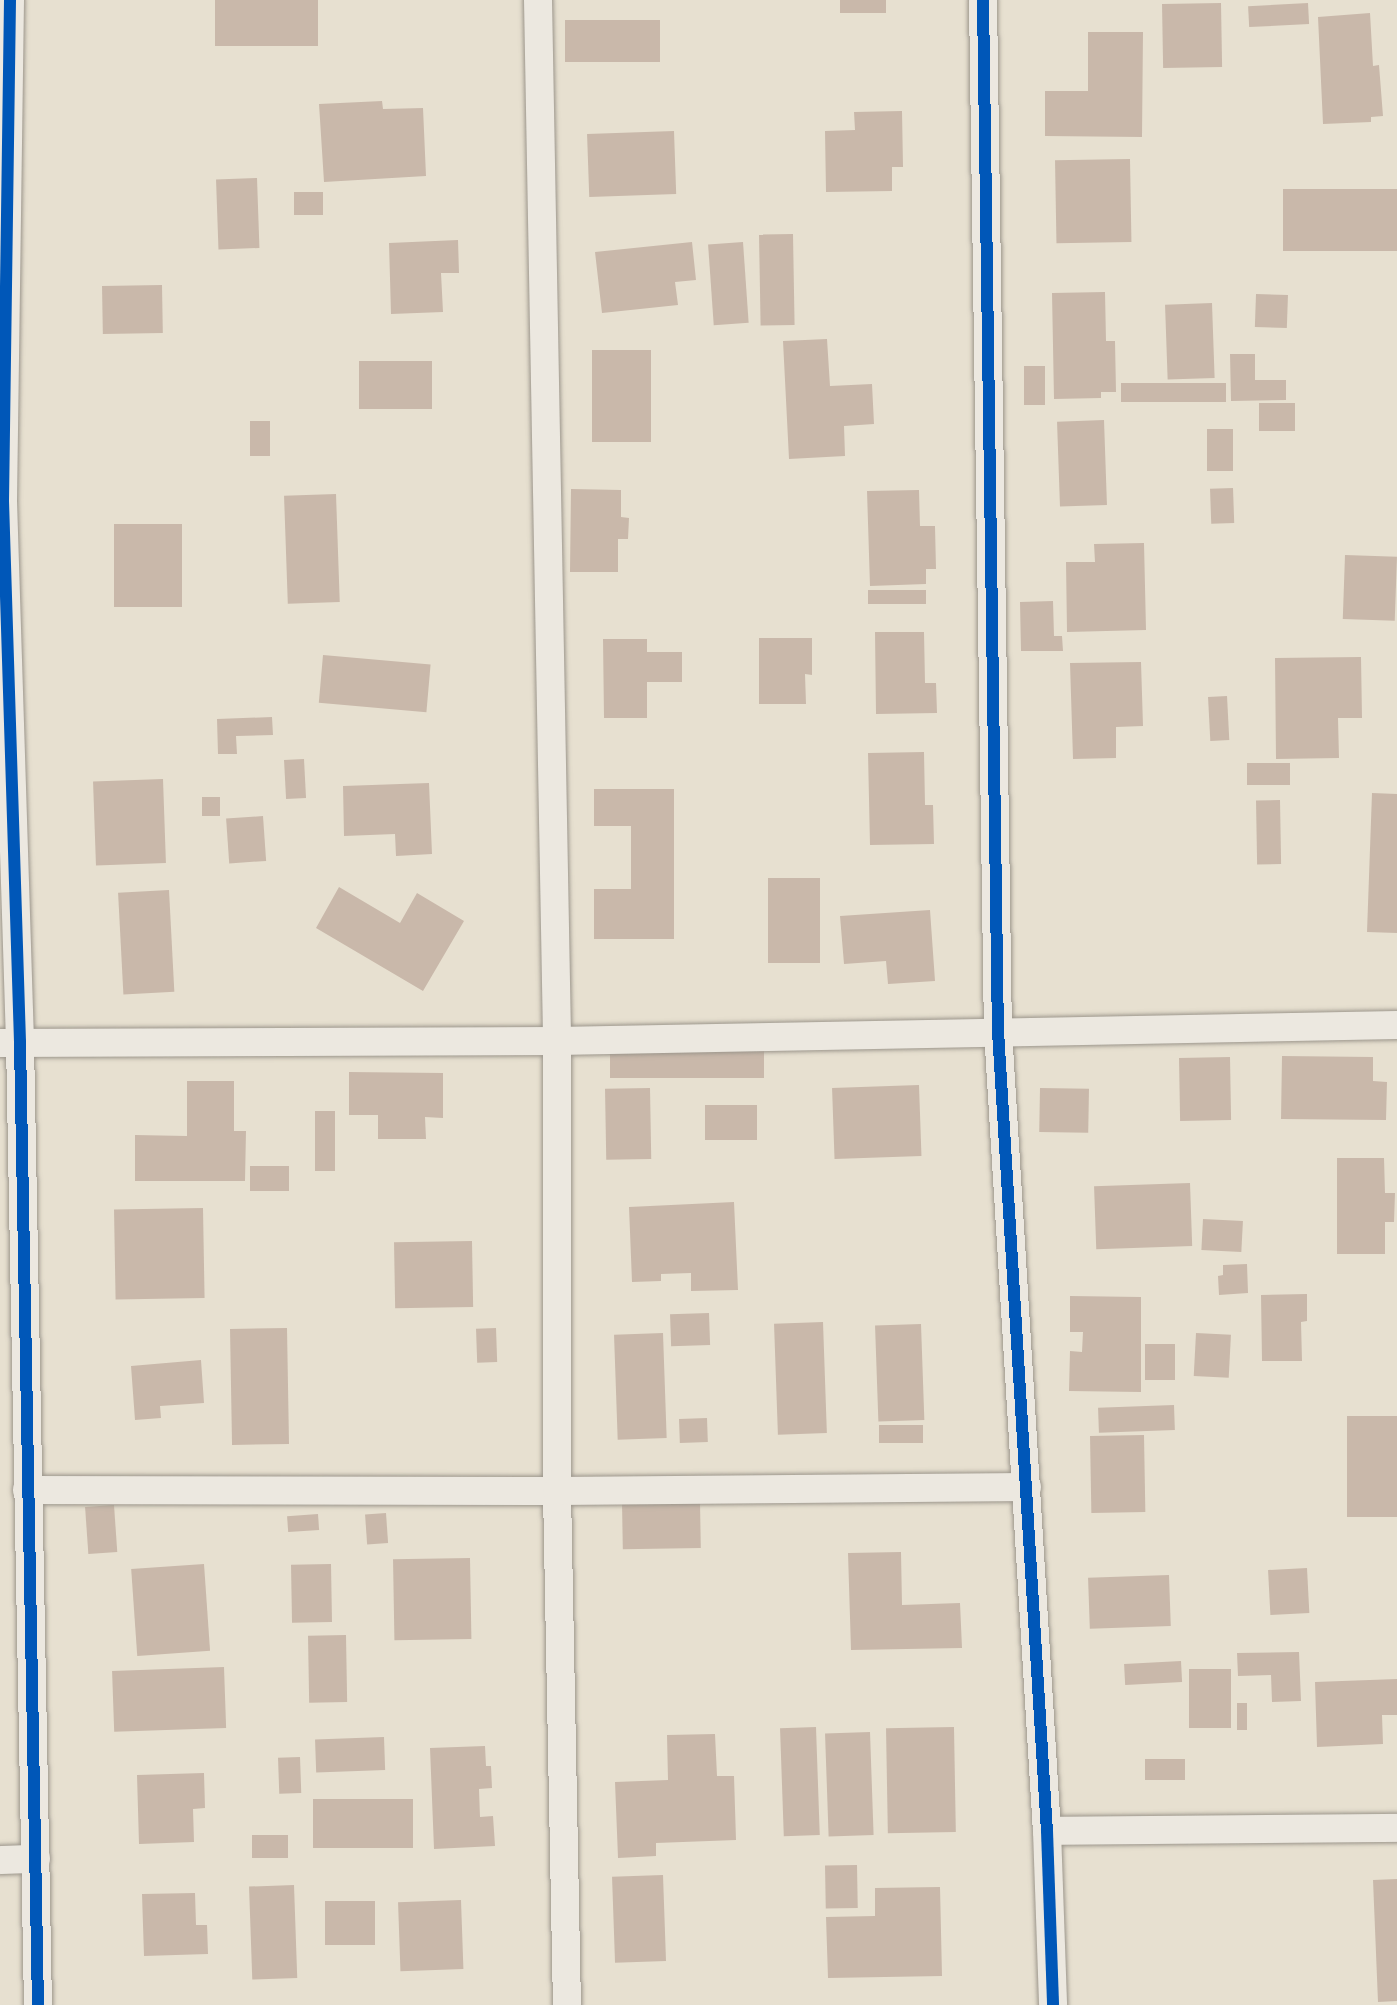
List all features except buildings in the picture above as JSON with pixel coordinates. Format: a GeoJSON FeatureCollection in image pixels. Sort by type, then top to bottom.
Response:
{"type":"FeatureCollection","features":[{"type":"Feature","properties":{"kind":"street"},"geometry":{"type":"LineString","coordinates":[[10,0],[1,501],[10,1042],[27,1490],[38,2005]]}},
{"type":"Feature","properties":{"kind":"street"},"geometry":{"type":"LineString","coordinates":[[538,0],[557,1041],[557,1491],[567,2005]]}},
{"type":"Feature","properties":{"kind":"street"},"geometry":{"type":"LineString","coordinates":[[983,0],[998,1031],[1047,1831],[1053,2005]]}},
{"type":"Feature","properties":{"kind":"street"},"geometry":{"type":"LineString","coordinates":[[10,1042],[557,1041],[1397,1025]]}},
{"type":"Feature","properties":{"kind":"street"},"geometry":{"type":"LineString","coordinates":[[27,1490],[557,1491],[1027,1487]]}},
{"type":"Feature","properties":{"kind":"street"},"geometry":{"type":"LineString","coordinates":[[1047,1831],[1397,1828]]}},
{"type":"Feature","properties":{"kind":"street"},"geometry":{"type":"LineString","coordinates":[[0,1860],[36,1859]]}},
{"type":"Feature","properties":{"kind":"cycle path"},"geometry":{"type":"LineString","coordinates":[[10,0],[3,501],[20,1042],[38,2005]]}},
{"type":"Feature","properties":{"kind":"cycle path"},"geometry":{"type":"LineString","coordinates":[[983,0],[998,1031],[1047,1831],[1053,2005]]}}]}
